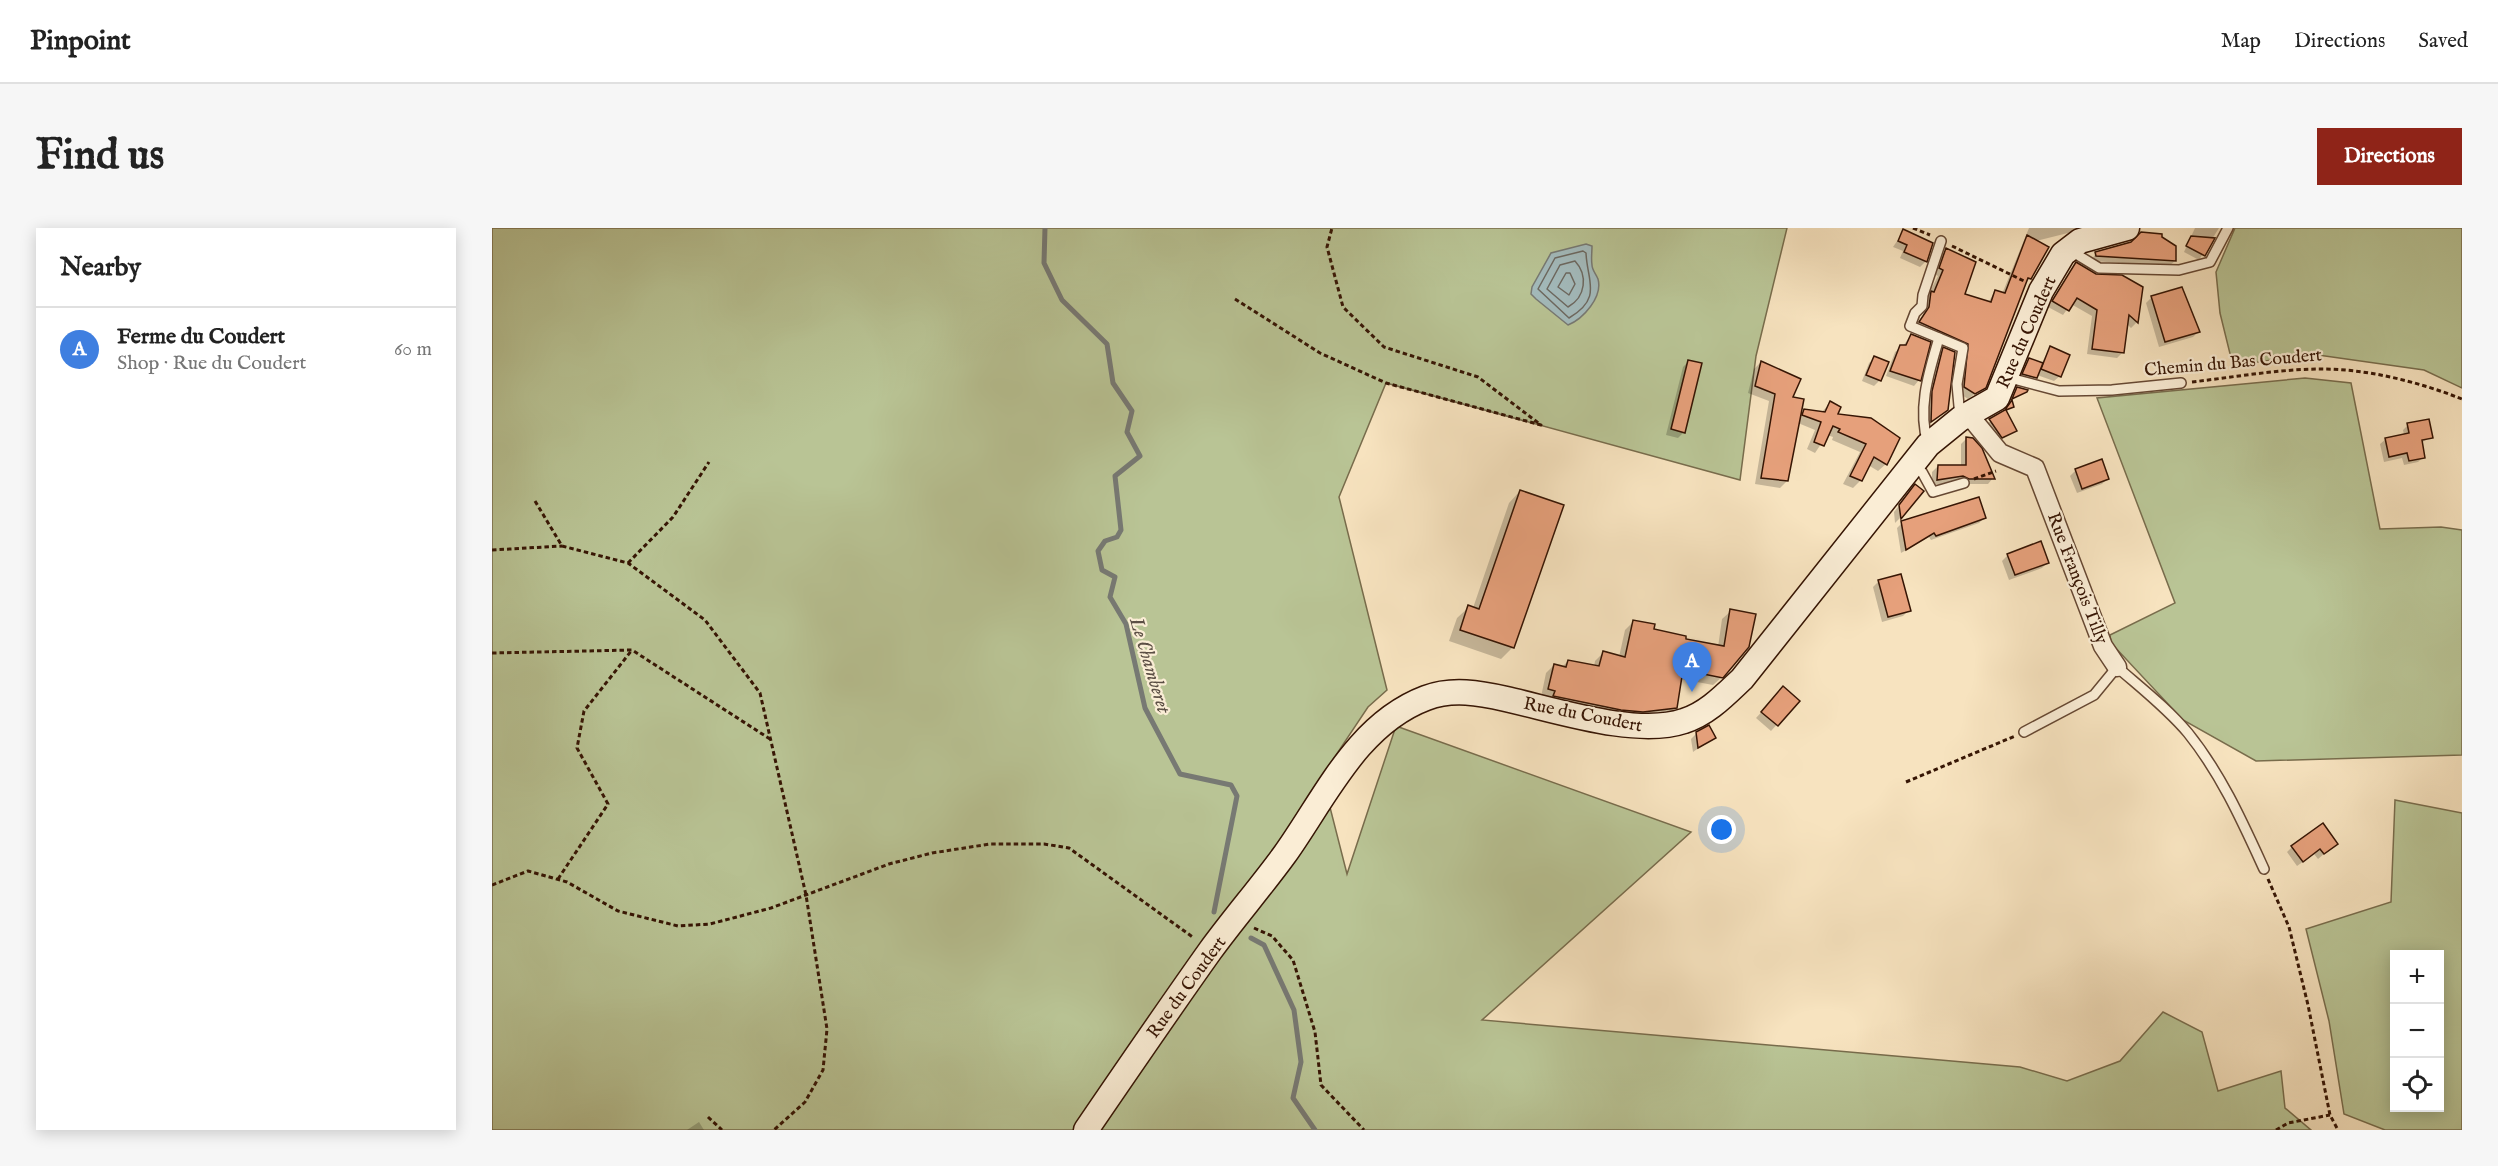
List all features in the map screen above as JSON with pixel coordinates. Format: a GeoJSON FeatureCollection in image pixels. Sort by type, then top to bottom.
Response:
{"type":"FeatureCollection","features":[{"type":"Feature","properties":{"kind":"street","name":"Rue du Coudert"},"geometry":{"type":"LineString","coordinates":[[1086,1130],[1211,949],[1236,920],[1286,852],[1348,760],[1366,739],[1401,710],[1426,698],[1448,693],[1479,693],[1627,725],[1650,726],[1686,721],[1713,705],[1742,679],[1928,445],[1964,417],[1997,398],[2043,289],[2063,254],[2080,241],[2127,228]]}},
{"type":"Feature","properties":{"kind":"street","name":"Rue François Tilly"},"geometry":{"type":"LineString","coordinates":[[1964,417],[2000,453],[2035,468],[2103,646],[2117,667]]}},
{"type":"Feature","properties":{"kind":"lane"},"geometry":{"type":"LineString","coordinates":[[2069,250],[2099,268],[2179,270],[2210,262],[2228,228]]}},
{"type":"Feature","properties":{"kind":"lane"},"geometry":{"type":"LineString","coordinates":[[1941,241],[1923,295],[1922,306],[1915,313],[1910,326],[1963,348],[1957,384],[1964,417]]}},
{"type":"Feature","properties":{"kind":"lane"},"geometry":{"type":"LineString","coordinates":[[1928,445],[1923,428],[1926,384],[1939,338]]}},
{"type":"Feature","properties":{"kind":"lane","name":"Chemin du Bas Coudert"},"geometry":{"type":"LineString","coordinates":[[2006,377],[2060,391],[2112,390],[2181,383]]}},
{"type":"Feature","properties":{"kind":"lane"},"geometry":{"type":"LineString","coordinates":[[1913,464],[1922,472],[1933,492],[1964,483]]}},
{"type":"Feature","properties":{"kind":"lane"},"geometry":{"type":"LineString","coordinates":[[2024,732],[2094,695],[2117,667]]}},
{"type":"Feature","properties":{"kind":"lane","name":"Rue François Tilly"},"geometry":{"type":"LineString","coordinates":[[2117,667],[2162,706],[2206,757],[2228,792],[2264,868]]}},
{"type":"Feature","properties":{"kind":"path"},"geometry":{"type":"LineString","coordinates":[[1235,300],[1320,353],[1386,383],[1541,425],[1478,377],[1384,347],[1343,307],[1327,247],[1332,228]]}},
{"type":"Feature","properties":{"kind":"path"},"geometry":{"type":"LineString","coordinates":[[1913,228],[2006,271],[2014,278],[2043,289]]}},
{"type":"Feature","properties":{"kind":"path","name":"Chemin du Bas Coudert"},"geometry":{"type":"LineString","coordinates":[[2181,383],[2321,369],[2352,370],[2405,381],[2462,399]]}},
{"type":"Feature","properties":{"kind":"path"},"geometry":{"type":"LineString","coordinates":[[628,563],[673,517],[709,462]]}},
{"type":"Feature","properties":{"kind":"path"},"geometry":{"type":"LineString","coordinates":[[1964,483],[1996,471]]}},
{"type":"Feature","properties":{"kind":"path"},"geometry":{"type":"LineString","coordinates":[[535,501],[562,546]]}},
{"type":"Feature","properties":{"kind":"path"},"geometry":{"type":"LineString","coordinates":[[492,550],[562,546],[628,563],[705,620],[760,693],[806,895],[827,1029],[824,1070],[806,1102],[774,1130]]}},
{"type":"Feature","properties":{"kind":"path"},"geometry":{"type":"LineString","coordinates":[[492,653],[632,650],[771,739]]}},
{"type":"Feature","properties":{"kind":"path"},"geometry":{"type":"LineString","coordinates":[[558,880],[608,804],[577,748],[584,711],[632,650]]}},
{"type":"Feature","properties":{"kind":"path"},"geometry":{"type":"LineString","coordinates":[[1906,782],[2024,732]]}},
{"type":"Feature","properties":{"kind":"path"},"geometry":{"type":"LineString","coordinates":[[492,885],[528,870],[558,880],[618,911],[678,926],[710,924],[771,908],[889,864],[932,853],[990,844],[1044,844],[1069,848],[1211,949]]}},
{"type":"Feature","properties":{"kind":"path"},"geometry":{"type":"LineString","coordinates":[[2264,868],[2289,927],[2331,1115],[2338,1130]]}},
{"type":"Feature","properties":{"kind":"path"},"geometry":{"type":"LineString","coordinates":[[1236,920],[1272,936],[1293,960],[1315,1032],[1321,1085],[1364,1130]]}},
{"type":"Feature","properties":{"kind":"path"},"geometry":{"type":"LineString","coordinates":[[2276,1130],[2288,1123],[2331,1115]]}},
{"type":"Feature","properties":{"kind":"path"},"geometry":{"type":"LineString","coordinates":[[708,1117],[722,1130]]}},
{"type":"Feature","properties":{"kind":"green space"},"geometry":{"type":"Polygon","coordinates":[[[492,228],[1787,228],[1756,356],[1740,480],[1386,383],[1339,497],[1387,690],[1368,707],[1322,776],[1347,874],[1396,726],[1691,832],[1482,1020],[2020,1067],[2067,1081],[2120,1061],[2163,1012],[2202,1032],[2218,1091],[2281,1071],[2285,1108],[2311,1130],[492,1130],[492,228]]]}},
{"type":"Feature","properties":{"kind":"green space"},"geometry":{"type":"Polygon","coordinates":[[[2235,228],[2462,228],[2462,388],[2424,370],[2311,354],[2233,366],[2220,313],[2216,272],[2235,228]]]}},
{"type":"Feature","properties":{"kind":"green space"},"geometry":{"type":"Polygon","coordinates":[[[2305,378],[2351,383],[2380,529],[2441,527],[2462,530],[2462,755],[2256,761],[2183,720],[2111,643],[2110,635],[2175,603],[2097,398],[2305,378]]]}},
{"type":"Feature","properties":{"kind":"green space"},"geometry":{"type":"Polygon","coordinates":[[[2395,800],[2462,813],[2462,1130],[2385,1130],[2344,1114],[2329,1021],[2306,929],[2391,902],[2395,800]]]}},
{"type":"Feature","properties":{"kind":"water"},"geometry":{"type":"Polygon","coordinates":[[[1586,244],[1592,246],[1592,263],[1598,279],[1598,293],[1585,313],[1568,325],[1531,294],[1532,287],[1551,253],[1586,244]]]}},
{"type":"Feature","properties":{"kind":"building"},"geometry":{"type":"Polygon","coordinates":[[[1903,229],[1933,243],[1927,262],[1904,252],[1907,245],[1898,241],[1903,229]]]}},
{"type":"Feature","properties":{"kind":"building"},"geometry":{"type":"Polygon","coordinates":[[[2141,232],[2162,234],[2162,237],[2176,246],[2176,261],[2096,256],[2095,252],[2131,242],[2141,232]]]}},
{"type":"Feature","properties":{"kind":"building"},"geometry":{"type":"Polygon","coordinates":[[[2027,235],[2049,247],[2031,279],[2028,278],[1986,388],[1975,394],[1964,387],[1968,344],[1919,322],[1929,307],[1931,291],[1934,292],[1943,270],[1939,268],[1946,248],[1976,262],[1965,294],[1991,302],[1995,290],[2005,293],[2027,235]]]}},
{"type":"Feature","properties":{"kind":"building"},"geometry":{"type":"Polygon","coordinates":[[[2191,236],[2215,238],[2205,256],[2186,246],[2191,236]]]}},
{"type":"Feature","properties":{"kind":"building"},"geometry":{"type":"Polygon","coordinates":[[[2076,262],[2096,274],[2122,275],[2143,287],[2138,323],[2129,315],[2124,353],[2092,349],[2097,310],[2077,298],[2069,311],[2052,301],[2076,262]]]}},
{"type":"Feature","properties":{"kind":"building"},"geometry":{"type":"Polygon","coordinates":[[[2182,287],[2200,332],[2165,342],[2151,296],[2182,287]]]}},
{"type":"Feature","properties":{"kind":"building"},"geometry":{"type":"Polygon","coordinates":[[[1911,334],[1931,342],[1921,381],[1890,371],[1900,345],[1906,345],[1911,334]]]}},
{"type":"Feature","properties":{"kind":"building"},"geometry":{"type":"Polygon","coordinates":[[[2050,346],[2070,355],[2061,377],[2041,369],[2050,346]]]}},
{"type":"Feature","properties":{"kind":"building"},"geometry":{"type":"Polygon","coordinates":[[[1943,347],[1955,352],[1948,410],[1931,422],[1932,391],[1943,347]]]}},
{"type":"Feature","properties":{"kind":"building"},"geometry":{"type":"Polygon","coordinates":[[[1874,356],[1889,362],[1881,381],[1866,375],[1874,356]]]}},
{"type":"Feature","properties":{"kind":"building"},"geometry":{"type":"Polygon","coordinates":[[[2029,358],[2043,363],[2037,378],[2022,374],[2029,358]]]}},
{"type":"Feature","properties":{"kind":"building"},"geometry":{"type":"Polygon","coordinates":[[[1688,360],[1702,363],[1685,433],[1671,429],[1688,360]]]}},
{"type":"Feature","properties":{"kind":"building"},"geometry":{"type":"Polygon","coordinates":[[[1761,361],[1801,379],[1793,397],[1804,399],[1788,481],[1761,478],[1775,394],[1755,386],[1761,361]]]}},
{"type":"Feature","properties":{"kind":"building"},"geometry":{"type":"Polygon","coordinates":[[[2017,387],[2028,390],[2012,399],[2017,387]]]}},
{"type":"Feature","properties":{"kind":"building"},"geometry":{"type":"Polygon","coordinates":[[[2012,400],[2014,407],[2006,410],[2017,431],[2002,438],[1989,419],[2005,410],[2012,400]]]}},
{"type":"Feature","properties":{"kind":"building"},"geometry":{"type":"Polygon","coordinates":[[[1830,401],[1841,407],[1838,414],[1871,418],[1900,438],[1887,465],[1874,457],[1862,481],[1850,476],[1866,444],[1838,432],[1840,429],[1833,426],[1824,446],[1814,442],[1821,422],[1802,415],[1804,409],[1825,412],[1830,401]]]}},
{"type":"Feature","properties":{"kind":"building"},"geometry":{"type":"Polygon","coordinates":[[[2429,419],[2433,438],[2422,440],[2425,458],[2409,461],[2407,453],[2389,457],[2385,438],[2409,433],[2407,423],[2429,419]]]}},
{"type":"Feature","properties":{"kind":"building"},"geometry":{"type":"Polygon","coordinates":[[[1966,437],[1973,438],[1982,448],[1995,479],[1969,479],[1963,476],[1937,480],[1938,465],[1966,465],[1966,437]]]}},
{"type":"Feature","properties":{"kind":"building"},"geometry":{"type":"Polygon","coordinates":[[[2102,459],[2109,479],[2082,489],[2075,469],[2102,459]]]}},
{"type":"Feature","properties":{"kind":"building"},"geometry":{"type":"Polygon","coordinates":[[[1915,484],[1924,491],[1901,519],[1899,505],[1915,484]]]}},
{"type":"Feature","properties":{"kind":"building"},"geometry":{"type":"Polygon","coordinates":[[[1520,490],[1564,505],[1514,648],[1460,630],[1468,605],[1479,609],[1520,490]]]}},
{"type":"Feature","properties":{"kind":"building"},"geometry":{"type":"Polygon","coordinates":[[[1979,497],[1986,518],[1936,536],[1934,533],[1906,550],[1901,521],[1979,497]]]}},
{"type":"Feature","properties":{"kind":"building"},"geometry":{"type":"Polygon","coordinates":[[[2041,541],[2049,563],[2015,575],[2007,554],[2041,541]]]}},
{"type":"Feature","properties":{"kind":"building"},"geometry":{"type":"Polygon","coordinates":[[[1901,574],[1911,611],[1888,617],[1878,580],[1901,574]]]}},
{"type":"Feature","properties":{"kind":"building"},"geometry":{"type":"Polygon","coordinates":[[[1730,609],[1756,614],[1749,647],[1723,678],[1683,670],[1677,708],[1643,712],[1621,710],[1553,696],[1555,691],[1548,689],[1554,664],[1566,667],[1568,660],[1599,666],[1603,651],[1625,657],[1633,620],[1655,624],[1654,629],[1686,636],[1686,639],[1724,646],[1730,609]]]}},
{"type":"Feature","properties":{"kind":"building"},"geometry":{"type":"Polygon","coordinates":[[[1783,686],[1800,701],[1778,726],[1761,712],[1783,686]]]}},
{"type":"Feature","properties":{"kind":"building"},"geometry":{"type":"Polygon","coordinates":[[[1709,725],[1716,738],[1698,748],[1696,732],[1709,725]]]}},
{"type":"Feature","properties":{"kind":"building"},"geometry":{"type":"Polygon","coordinates":[[[2323,823],[2338,844],[2324,854],[2320,849],[2303,862],[2291,846],[2323,823]]]}},
{"type":"Feature","properties":{"kind":"waterway","name":"Le Chamberet"},"geometry":{"type":"LineString","coordinates":[[1045,228],[1044,263],[1062,300],[1107,344],[1113,383],[1132,411],[1127,432],[1140,456],[1115,476],[1121,530],[1117,537],[1105,541],[1098,551],[1102,570],[1115,577],[1110,597],[1126,624],[1145,708],[1180,774],[1231,785],[1237,796],[1214,912]]}},
{"type":"Feature","properties":{"kind":"waterway","name":"Le Chamberet"},"geometry":{"type":"LineString","coordinates":[[1251,938],[1264,945],[1294,1010],[1301,1062],[1293,1098],[1315,1130]]}},
{"type":"Feature","properties":{"kind":"place","name":"Ferme du Coudert"},"geometry":{"type":"Point","coordinates":[1692,692]}}]}
